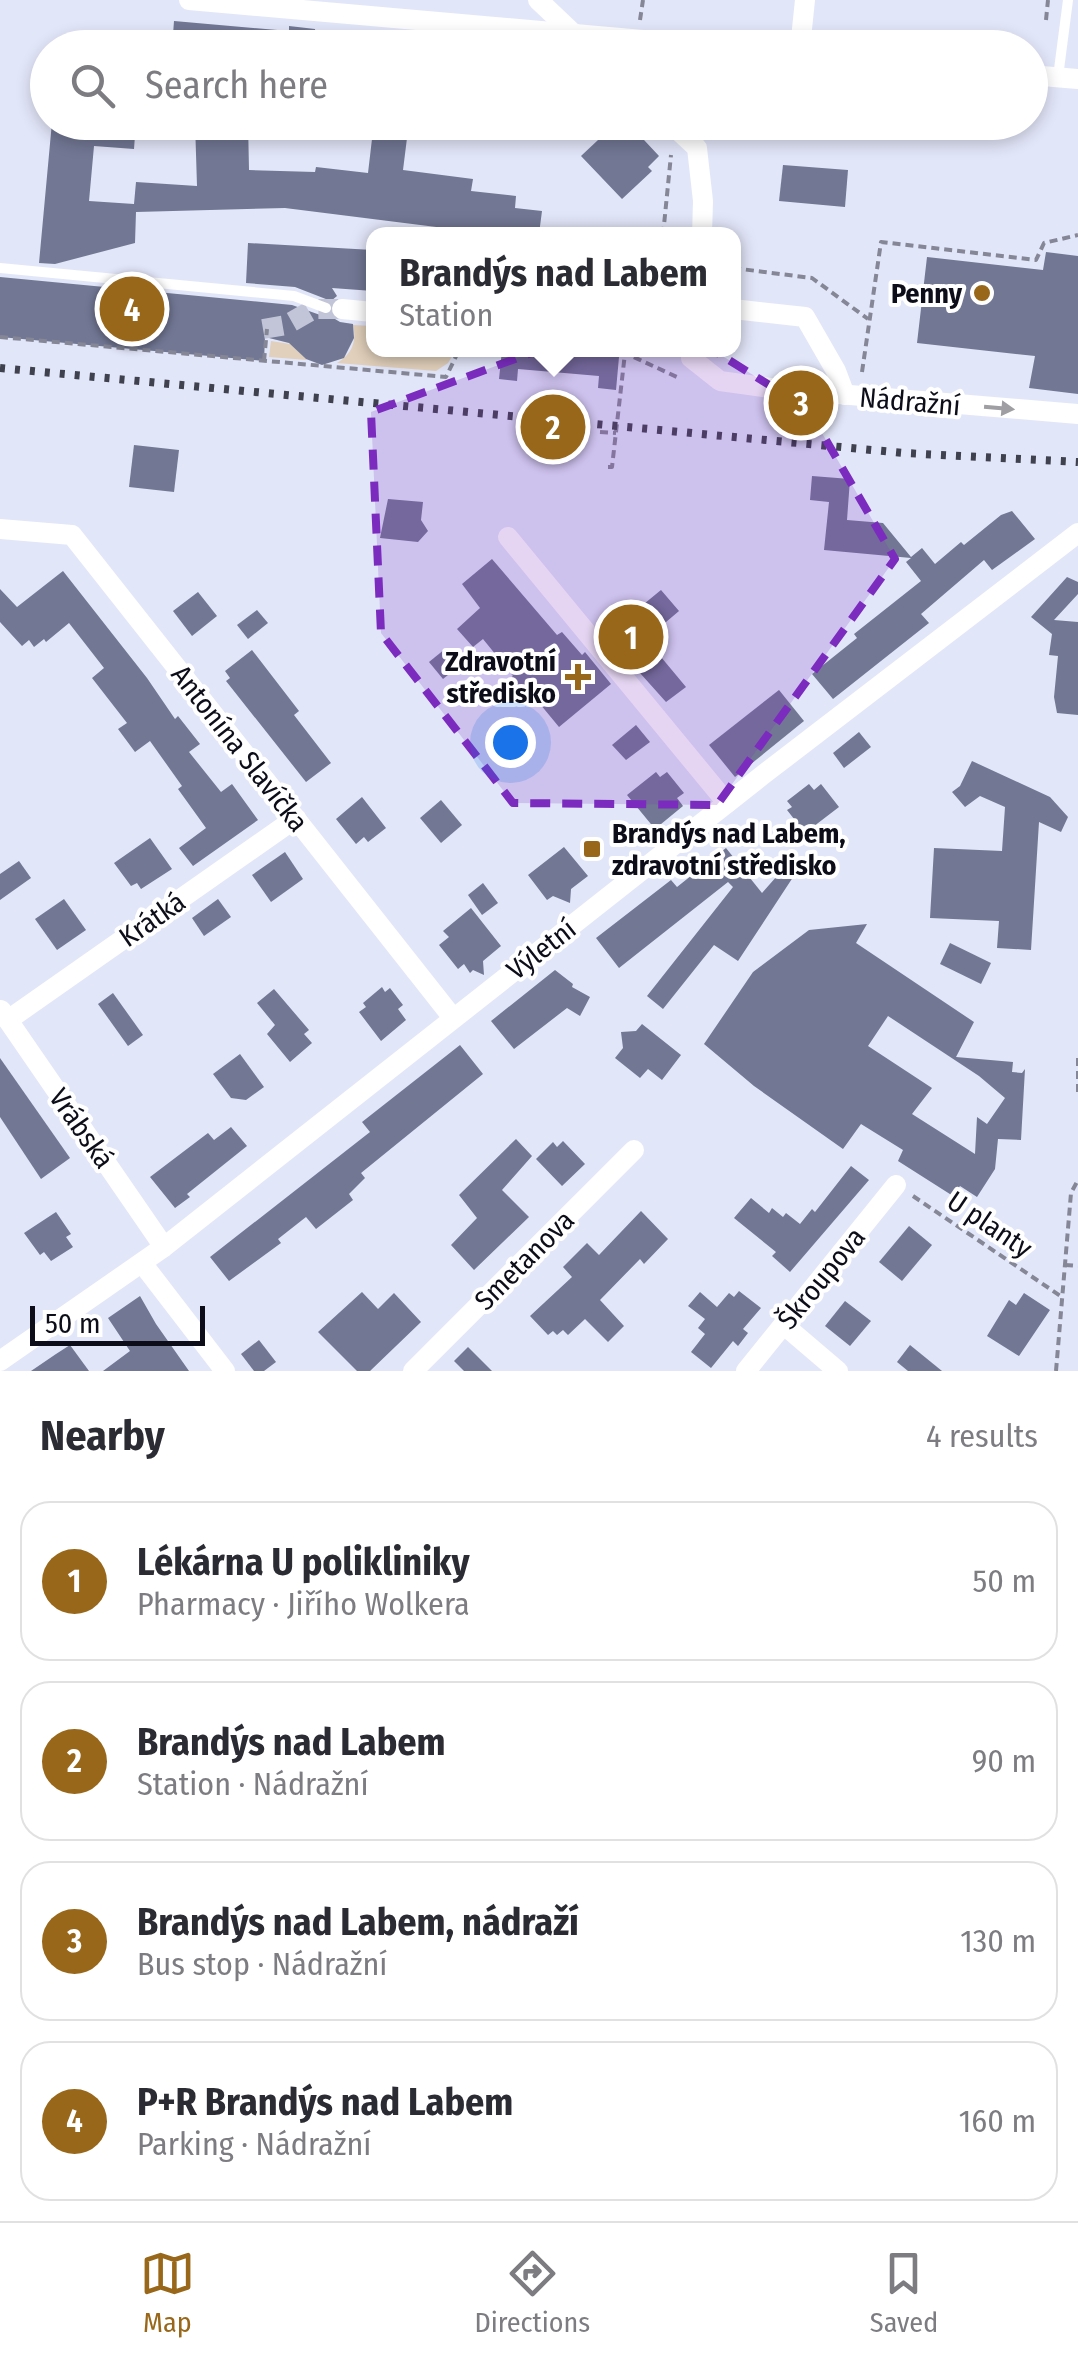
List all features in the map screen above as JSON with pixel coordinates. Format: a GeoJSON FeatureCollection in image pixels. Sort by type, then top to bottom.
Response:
{"type":"FeatureCollection","features":[{"type":"Feature","properties":{"kind":"street"},"geometry":{"type":"LineString","coordinates":[[188,0],[512,30]]}},
{"type":"Feature","properties":{"kind":"street"},"geometry":{"type":"LineString","coordinates":[[538,0],[570,30]]}},
{"type":"Feature","properties":{"kind":"street"},"geometry":{"type":"LineString","coordinates":[[802,30],[804,0]]}},
{"type":"Feature","properties":{"kind":"street"},"geometry":{"type":"LineString","coordinates":[[689,140],[697,148],[702,227]]}},
{"type":"Feature","properties":{"kind":"street"},"geometry":{"type":"LineString","coordinates":[[334,309],[366,311]]}},
{"type":"Feature","properties":{"kind":"street"},"geometry":{"type":"LineString","coordinates":[[741,309],[805,317],[845,395]]}},
{"type":"Feature","properties":{"kind":"street","name":"Nádražní"},"geometry":{"type":"LineString","coordinates":[[692,357],[720,381],[1078,414]]}},
{"type":"Feature","properties":{"kind":"street","name":"Antonína Slavíčka"},"geometry":{"type":"LineString","coordinates":[[0,529],[72,535],[454,1018]]}},
{"type":"Feature","properties":{"kind":"street","name":"Výletní"},"geometry":{"type":"LineString","coordinates":[[0,1361],[164,1247],[1078,533]]}},
{"type":"Feature","properties":{"kind":"street"},"geometry":{"type":"LineString","coordinates":[[508,537],[727,804]]}},
{"type":"Feature","properties":{"kind":"street","name":"Krátká"},"geometry":{"type":"LineString","coordinates":[[4,1015],[296,818]]}},
{"type":"Feature","properties":{"kind":"street","name":"Vrábská"},"geometry":{"type":"LineString","coordinates":[[4,1015],[164,1247]]}},
{"type":"Feature","properties":{"kind":"street","name":"Smetanova"},"geometry":{"type":"LineString","coordinates":[[413,1371],[634,1150]]}},
{"type":"Feature","properties":{"kind":"street","name":"Škroupova"},"geometry":{"type":"LineString","coordinates":[[746,1371],[896,1185]]}},
{"type":"Feature","properties":{"kind":"street"},"geometry":{"type":"LineString","coordinates":[[142,1263],[226,1371]]}},
{"type":"Feature","properties":{"kind":"street"},"geometry":{"type":"LineString","coordinates":[[784,1325],[838,1371]]}},
{"type":"Feature","properties":{"kind":"lane"},"geometry":{"type":"LineString","coordinates":[[1068,0],[1068,78]]}},
{"type":"Feature","properties":{"kind":"lane"},"geometry":{"type":"LineString","coordinates":[[0,268],[294,296],[334,309]]}},
{"type":"Feature","properties":{"kind":"path"},"geometry":{"type":"LineString","coordinates":[[640,24],[642,0]]}},
{"type":"Feature","properties":{"kind":"path"},"geometry":{"type":"LineString","coordinates":[[663,227],[672,149]]}},
{"type":"Feature","properties":{"kind":"path"},"geometry":{"type":"LineString","coordinates":[[862,372],[882,242],[1036,260],[1044,243],[1078,235]]}},
{"type":"Feature","properties":{"kind":"path"},"geometry":{"type":"LineString","coordinates":[[741,269],[812,278],[868,319]]}},
{"type":"Feature","properties":{"kind":"path"},"geometry":{"type":"LineString","coordinates":[[264,361],[267,329]]}},
{"type":"Feature","properties":{"kind":"path"},"geometry":{"type":"LineString","coordinates":[[0,337],[446,377],[456,357]]}},
{"type":"Feature","properties":{"kind":"path"},"geometry":{"type":"LineString","coordinates":[[608,466],[612,467],[624,357]]}},
{"type":"Feature","properties":{"kind":"path"},"geometry":{"type":"LineString","coordinates":[[600,432],[616,433]]}},
{"type":"Feature","properties":{"kind":"path"},"geometry":{"type":"LineString","coordinates":[[1078,1058],[1078,1092]]}},
{"type":"Feature","properties":{"kind":"path"},"geometry":{"type":"LineString","coordinates":[[1056,1371],[1071,1193],[1078,1180]]}},
{"type":"Feature","properties":{"kind":"path","name":"U planty"},"geometry":{"type":"LineString","coordinates":[[896,1185],[1062,1297]]}},
{"type":"Feature","properties":{"kind":"path"},"geometry":{"type":"LineString","coordinates":[[1064,1265],[1078,1266]]}},
{"type":"Feature","properties":{"kind":"highlighted area"},"geometry":{"type":"Polygon","coordinates":[[[648,310],[808,409],[895,559],[717,805],[513,803],[381,633],[371,412],[648,310]]]}},
{"type":"Feature","properties":{"kind":"shaded area"},"geometry":{"type":"Polygon","coordinates":[[[353,325],[366,326],[366,357],[452,357],[436,371],[337,363],[352,347],[353,325]]]}},
{"type":"Feature","properties":{"kind":"shaded area"},"geometry":{"type":"Polygon","coordinates":[[[271,341],[290,344],[307,360],[269,357],[271,341]]]}},
{"type":"Feature","properties":{"kind":"building"},"geometry":{"type":"Polygon","coordinates":[[[174,21],[278,30],[173,30],[174,21]]]}},
{"type":"Feature","properties":{"kind":"building"},"geometry":{"type":"Polygon","coordinates":[[[289,26],[315,29],[289,30],[289,26]]]}},
{"type":"Feature","properties":{"kind":"building"},"geometry":{"type":"Polygon","coordinates":[[[50,140],[135,140],[134,149],[94,146],[89,201],[134,204],[136,182],[197,186],[196,140],[248,140],[249,170],[315,172],[316,167],[368,173],[372,140],[407,140],[403,170],[473,179],[471,191],[516,196],[515,208],[542,211],[540,227],[436,227],[285,208],[136,212],[135,243],[55,264],[39,263],[50,140]]]}},
{"type":"Feature","properties":{"kind":"building"},"geometry":{"type":"Polygon","coordinates":[[[598,140],[644,140],[659,156],[648,167],[652,171],[622,199],[581,156],[598,140]]]}},
{"type":"Feature","properties":{"kind":"building"},"geometry":{"type":"Polygon","coordinates":[[[783,165],[848,170],[845,207],[779,201],[783,165]]]}},
{"type":"Feature","properties":{"kind":"building"},"geometry":{"type":"Polygon","coordinates":[[[248,243],[366,250],[366,290],[332,288],[337,296],[331,301],[295,287],[246,283],[248,243]]]}},
{"type":"Feature","properties":{"kind":"building"},"geometry":{"type":"Polygon","coordinates":[[[1046,252],[1078,256],[1078,394],[1029,388],[1035,356],[917,343],[927,257],[1043,270],[1046,252]]]}},
{"type":"Feature","properties":{"kind":"building"},"geometry":{"type":"Polygon","coordinates":[[[0,277],[292,305],[353,324],[354,338],[344,358],[322,365],[306,359],[289,343],[265,337],[264,361],[0,337],[0,277]]]}},
{"type":"Feature","properties":{"kind":"building"},"geometry":{"type":"Polygon","coordinates":[[[501,357],[619,357],[616,390],[598,388],[599,376],[518,369],[517,381],[499,379],[501,357]]]}},
{"type":"Feature","properties":{"kind":"building"},"geometry":{"type":"Polygon","coordinates":[[[134,445],[179,450],[174,492],[129,487],[134,445]]]}},
{"type":"Feature","properties":{"kind":"building"},"geometry":{"type":"Polygon","coordinates":[[[812,476],[850,479],[847,520],[883,523],[911,557],[922,548],[935,564],[961,542],[964,545],[1001,515],[1012,511],[1035,539],[992,570],[984,560],[921,614],[929,623],[833,699],[812,674],[857,638],[854,634],[921,581],[906,562],[911,558],[824,550],[829,502],[810,500],[812,476]]]}},
{"type":"Feature","properties":{"kind":"building"},"geometry":{"type":"Polygon","coordinates":[[[388,499],[423,502],[421,520],[428,531],[418,542],[380,538],[388,499]]]}},
{"type":"Feature","properties":{"kind":"building"},"geometry":{"type":"Polygon","coordinates":[[[492,559],[557,635],[562,632],[582,655],[585,652],[611,684],[559,727],[526,687],[517,695],[506,681],[513,676],[483,639],[473,647],[457,629],[480,608],[462,584],[492,559]]]}},
{"type":"Feature","properties":{"kind":"building"},"geometry":{"type":"Polygon","coordinates":[[[63,571],[175,719],[178,716],[200,744],[189,752],[221,792],[232,784],[258,820],[193,866],[179,848],[206,828],[150,741],[135,752],[118,729],[127,723],[92,678],[104,668],[69,623],[34,647],[29,640],[22,646],[0,622],[0,589],[17,607],[63,571]]]}},
{"type":"Feature","properties":{"kind":"building"},"geometry":{"type":"Polygon","coordinates":[[[1067,577],[1078,582],[1078,594],[1054,620],[1078,622],[1078,715],[1057,713],[1054,697],[1058,656],[1049,655],[1052,634],[1031,617],[1067,577]]]}},
{"type":"Feature","properties":{"kind":"building"},"geometry":{"type":"Polygon","coordinates":[[[661,590],[679,611],[646,639],[686,687],[666,702],[606,635],[661,590]]]}},
{"type":"Feature","properties":{"kind":"building"},"geometry":{"type":"Polygon","coordinates":[[[198,592],[217,616],[192,636],[173,611],[198,592]]]}},
{"type":"Feature","properties":{"kind":"building"},"geometry":{"type":"Polygon","coordinates":[[[257,610],[268,623],[248,639],[237,625],[257,610]]]}},
{"type":"Feature","properties":{"kind":"building"},"geometry":{"type":"Polygon","coordinates":[[[445,649],[459,666],[443,679],[429,662],[445,649]]]}},
{"type":"Feature","properties":{"kind":"building"},"geometry":{"type":"Polygon","coordinates":[[[252,650],[299,711],[294,715],[331,763],[306,782],[226,681],[230,678],[225,671],[252,650]]]}},
{"type":"Feature","properties":{"kind":"building"},"geometry":{"type":"Polygon","coordinates":[[[779,690],[804,721],[735,777],[709,745],[779,690]]]}},
{"type":"Feature","properties":{"kind":"building"},"geometry":{"type":"Polygon","coordinates":[[[636,725],[650,742],[626,760],[612,745],[636,725]]]}},
{"type":"Feature","properties":{"kind":"building"},"geometry":{"type":"Polygon","coordinates":[[[859,732],[871,747],[844,768],[833,753],[859,732]]]}},
{"type":"Feature","properties":{"kind":"building"},"geometry":{"type":"Polygon","coordinates":[[[972,761],[1050,797],[1068,817],[1061,832],[1039,822],[1031,950],[997,948],[999,921],[930,918],[934,848],[1002,851],[1005,807],[980,796],[965,807],[952,792],[960,786],[972,761]]]}},
{"type":"Feature","properties":{"kind":"building"},"geometry":{"type":"Polygon","coordinates":[[[656,772],[660,777],[667,772],[684,793],[677,798],[683,806],[655,829],[627,795],[656,772]]]}},
{"type":"Feature","properties":{"kind":"building"},"geometry":{"type":"Polygon","coordinates":[[[809,784],[814,790],[821,784],[839,807],[805,833],[787,810],[792,807],[787,801],[809,784]]]}},
{"type":"Feature","properties":{"kind":"building"},"geometry":{"type":"Polygon","coordinates":[[[362,797],[386,828],[368,842],[364,837],[356,844],[336,819],[362,797]]]}},
{"type":"Feature","properties":{"kind":"building"},"geometry":{"type":"Polygon","coordinates":[[[441,800],[462,825],[441,843],[420,818],[441,800]]]}},
{"type":"Feature","properties":{"kind":"building"},"geometry":{"type":"Polygon","coordinates":[[[150,838],[172,869],[141,889],[137,883],[131,886],[114,863],[150,838]]]}},
{"type":"Feature","properties":{"kind":"building"},"geometry":{"type":"Polygon","coordinates":[[[564,847],[588,876],[571,889],[570,903],[553,896],[547,900],[528,875],[564,847]]]}},
{"type":"Feature","properties":{"kind":"building"},"geometry":{"type":"Polygon","coordinates":[[[726,848],[762,893],[792,859],[801,865],[738,961],[714,945],[663,1009],[647,996],[733,887],[728,882],[619,968],[596,938],[671,880],[677,887],[726,848]]]}},
{"type":"Feature","properties":{"kind":"building"},"geometry":{"type":"Polygon","coordinates":[[[285,852],[303,879],[271,902],[252,875],[285,852]]]}},
{"type":"Feature","properties":{"kind":"building"},"geometry":{"type":"Polygon","coordinates":[[[19,861],[31,878],[0,900],[0,874],[19,861]]]}},
{"type":"Feature","properties":{"kind":"building"},"geometry":{"type":"Polygon","coordinates":[[[483,883],[498,903],[482,915],[468,895],[483,883]]]}},
{"type":"Feature","properties":{"kind":"building"},"geometry":{"type":"Polygon","coordinates":[[[64,899],[86,930],[57,950],[35,919],[64,899]]]}},
{"type":"Feature","properties":{"kind":"building"},"geometry":{"type":"Polygon","coordinates":[[[218,899],[231,917],[204,936],[192,918],[218,899]]]}},
{"type":"Feature","properties":{"kind":"building"},"geometry":{"type":"Polygon","coordinates":[[[471,908],[501,946],[483,961],[484,975],[473,970],[470,973],[464,964],[458,969],[439,945],[449,937],[443,931],[471,908]]]}},
{"type":"Feature","properties":{"kind":"building"},"geometry":{"type":"Polygon","coordinates":[[[867,924],[856,943],[974,1022],[956,1057],[1013,1062],[1012,1072],[1022,1073],[1025,1069],[1021,1140],[998,1139],[995,1169],[977,1197],[960,1186],[953,1196],[898,1161],[903,1150],[861,1124],[843,1149],[754,1086],[704,1044],[753,972],[809,930],[867,924]],[[888,1016],[868,1046],[932,1088],[912,1114],[975,1154],[977,1117],[987,1124],[1005,1098],[979,1076],[888,1016]]]}},
{"type":"Feature","properties":{"kind":"building"},"geometry":{"type":"Polygon","coordinates":[[[950,943],[991,963],[981,984],[940,964],[950,943]]]}},
{"type":"Feature","properties":{"kind":"building"},"geometry":{"type":"Polygon","coordinates":[[[555,970],[572,987],[590,997],[580,1016],[567,1008],[514,1049],[491,1021],[555,970]]]}},
{"type":"Feature","properties":{"kind":"building"},"geometry":{"type":"Polygon","coordinates":[[[382,987],[385,992],[390,988],[403,1005],[398,1009],[406,1020],[381,1041],[359,1012],[366,1007],[363,1003],[382,987]]]}},
{"type":"Feature","properties":{"kind":"building"},"geometry":{"type":"Polygon","coordinates":[[[274,989],[309,1030],[304,1034],[312,1043],[290,1062],[267,1034],[275,1025],[257,1003],[274,989]]]}},
{"type":"Feature","properties":{"kind":"building"},"geometry":{"type":"Polygon","coordinates":[[[113,993],[143,1035],[128,1046],[98,1004],[113,993]]]}},
{"type":"Feature","properties":{"kind":"building"},"geometry":{"type":"Polygon","coordinates":[[[642,1024],[681,1055],[662,1080],[648,1069],[640,1078],[615,1058],[623,1048],[621,1032],[636,1031],[642,1024]]]}},
{"type":"Feature","properties":{"kind":"building"},"geometry":{"type":"Polygon","coordinates":[[[460,1045],[483,1074],[361,1173],[365,1178],[349,1194],[353,1200],[316,1229],[306,1217],[278,1239],[281,1243],[229,1281],[210,1257],[370,1132],[362,1122],[460,1045]]]}},
{"type":"Feature","properties":{"kind":"building"},"geometry":{"type":"Polygon","coordinates":[[[240,1054],[264,1087],[246,1100],[231,1098],[213,1074],[240,1054]]]}},
{"type":"Feature","properties":{"kind":"building"},"geometry":{"type":"Polygon","coordinates":[[[0,1058],[70,1158],[41,1179],[0,1117],[0,1058]]]}},
{"type":"Feature","properties":{"kind":"building"},"geometry":{"type":"Polygon","coordinates":[[[231,1127],[247,1146],[175,1208],[150,1177],[208,1133],[214,1140],[231,1127]]]}},
{"type":"Feature","properties":{"kind":"building"},"geometry":{"type":"Polygon","coordinates":[[[516,1139],[532,1156],[502,1190],[529,1217],[474,1270],[451,1245],[477,1218],[459,1195],[516,1139]]]}},
{"type":"Feature","properties":{"kind":"building"},"geometry":{"type":"Polygon","coordinates":[[[563,1141],[585,1164],[562,1186],[536,1159],[553,1142],[557,1147],[563,1141]]]}},
{"type":"Feature","properties":{"kind":"building"},"geometry":{"type":"Polygon","coordinates":[[[851,1166],[869,1180],[790,1272],[772,1256],[776,1252],[734,1218],[751,1198],[769,1213],[772,1208],[800,1224],[812,1209],[815,1212],[851,1166]]]}},
{"type":"Feature","properties":{"kind":"building"},"geometry":{"type":"Polygon","coordinates":[[[641,1211],[668,1239],[644,1264],[640,1259],[600,1300],[624,1326],[608,1342],[585,1319],[568,1335],[563,1330],[548,1335],[530,1316],[572,1277],[563,1267],[587,1243],[599,1255],[641,1211]]]}},
{"type":"Feature","properties":{"kind":"building"},"geometry":{"type":"Polygon","coordinates":[[[56,1212],[71,1234],[66,1237],[73,1247],[51,1261],[44,1252],[40,1255],[24,1233],[56,1212]]]}},
{"type":"Feature","properties":{"kind":"building"},"geometry":{"type":"Polygon","coordinates":[[[909,1226],[932,1245],[902,1281],[879,1262],[909,1226]]]}},
{"type":"Feature","properties":{"kind":"building"},"geometry":{"type":"Polygon","coordinates":[[[739,1291],[761,1308],[743,1329],[748,1333],[738,1346],[733,1341],[711,1368],[691,1352],[705,1334],[698,1328],[705,1319],[688,1306],[700,1292],[717,1307],[729,1293],[734,1297],[739,1291]]]}},
{"type":"Feature","properties":{"kind":"building"},"geometry":{"type":"Polygon","coordinates":[[[362,1292],[378,1309],[394,1293],[421,1322],[370,1371],[357,1371],[318,1332],[362,1292]]]}},
{"type":"Feature","properties":{"kind":"building"},"geometry":{"type":"Polygon","coordinates":[[[1024,1293],[1050,1310],[1019,1356],[987,1336],[1009,1300],[1016,1305],[1024,1293]]]}},
{"type":"Feature","properties":{"kind":"building"},"geometry":{"type":"Polygon","coordinates":[[[140,1296],[189,1371],[103,1371],[130,1351],[108,1318],[140,1296]]]}},
{"type":"Feature","properties":{"kind":"building"},"geometry":{"type":"Polygon","coordinates":[[[845,1301],[871,1321],[850,1346],[825,1326],[845,1301]]]}},
{"type":"Feature","properties":{"kind":"building"},"geometry":{"type":"Polygon","coordinates":[[[259,1340],[276,1362],[264,1371],[254,1371],[241,1354],[259,1340]]]}},
{"type":"Feature","properties":{"kind":"building"},"geometry":{"type":"Polygon","coordinates":[[[70,1345],[89,1371],[31,1371],[56,1354],[70,1345]]]}},
{"type":"Feature","properties":{"kind":"building"},"geometry":{"type":"Polygon","coordinates":[[[910,1345],[942,1371],[908,1371],[897,1362],[910,1345]]]}},
{"type":"Feature","properties":{"kind":"building"},"geometry":{"type":"Polygon","coordinates":[[[468,1347],[492,1371],[464,1371],[454,1361],[468,1347]]]}},
{"type":"Feature","properties":{"kind":"tunnel"},"geometry":{"type":"LineString","coordinates":[[263,329],[286,325],[314,309],[342,309]]}},
{"type":"Feature","properties":{"kind":"railway"},"geometry":{"type":"LineString","coordinates":[[0,368],[904,453],[1078,462]]}},
{"type":"Feature","properties":{"kind":"place","name":"Penny"},"geometry":{"type":"Point","coordinates":[982,293]}},
{"type":"Feature","properties":{"kind":"place","name":"P+R Brandýs nad Labem"},"geometry":{"type":"Point","coordinates":[132,309]}},
{"type":"Feature","properties":{"kind":"place","name":"Brandýs nad Labem, nádraží"},"geometry":{"type":"Point","coordinates":[801,403]}},
{"type":"Feature","properties":{"kind":"place","name":"Brandýs nad Labem"},"geometry":{"type":"Point","coordinates":[553,427]}},
{"type":"Feature","properties":{"kind":"place","name":"Lékárna U polikliniky"},"geometry":{"type":"Point","coordinates":[631,637]}},
{"type":"Feature","properties":{"kind":"place","name":"Zdravotní středisko"},"geometry":{"type":"Point","coordinates":[578,677]}},
{"type":"Feature","properties":{"kind":"place","name":"Brandýs nad Labem, zdravotní středisko"},"geometry":{"type":"Point","coordinates":[592,849]}}]}
